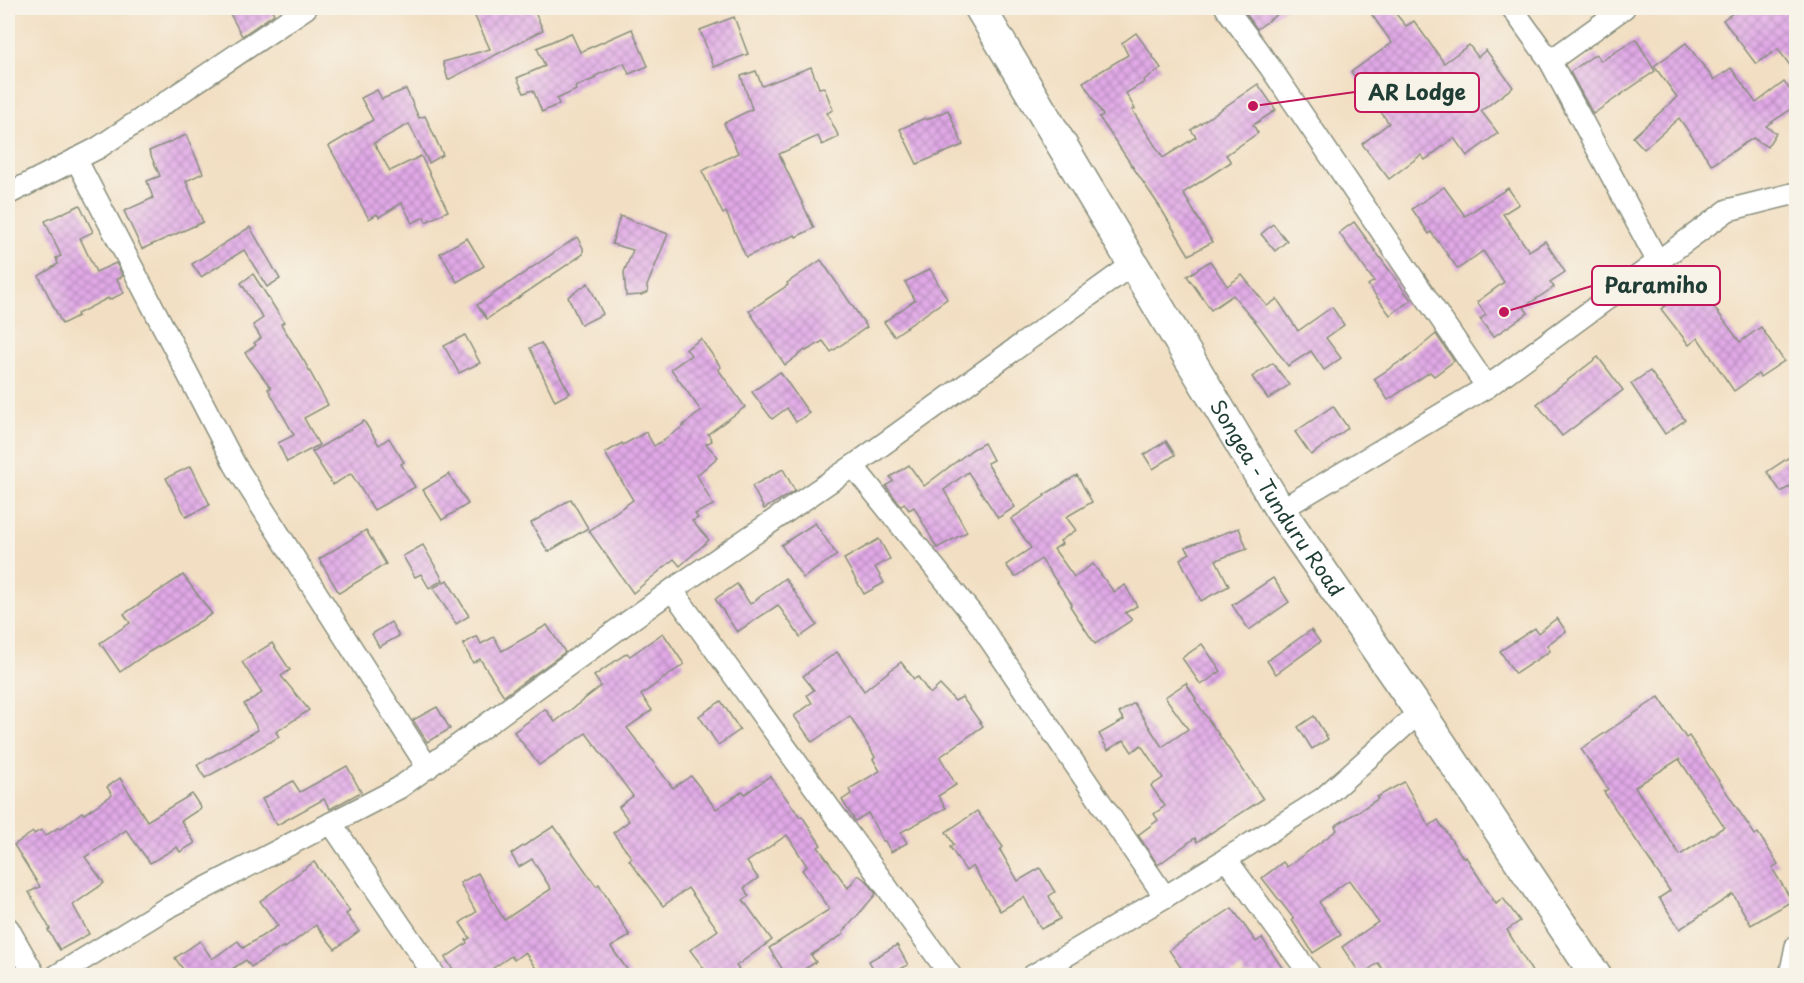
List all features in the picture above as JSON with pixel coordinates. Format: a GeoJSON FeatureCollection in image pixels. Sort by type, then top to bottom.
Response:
{"type":"FeatureCollection","features":[{"type":"Feature","properties":{"kind":"highway","name":"Songea - Tunduru Road"},"geometry":{"type":"LineString","coordinates":[[980,8],[1280,510],[1420,712],[1596,975]]}},
{"type":"Feature","properties":{"kind":"street"},"geometry":{"type":"LineString","coordinates":[[8,194],[98,148],[306,8]]}},
{"type":"Feature","properties":{"kind":"street"},"geometry":{"type":"LineString","coordinates":[[1226,8],[1270,67],[1487,387]]}},
{"type":"Feature","properties":{"kind":"street"},"geometry":{"type":"LineString","coordinates":[[1512,8],[1550,61],[1658,262]]}},
{"type":"Feature","properties":{"kind":"street"},"geometry":{"type":"LineString","coordinates":[[1550,61],[1624,8]]}},
{"type":"Feature","properties":{"kind":"street"},"geometry":{"type":"LineString","coordinates":[[76,159],[235,465],[428,768]]}},
{"type":"Feature","properties":{"kind":"street"},"geometry":{"type":"LineString","coordinates":[[1280,510],[1487,387],[1728,210],[1797,193]]}},
{"type":"Feature","properties":{"kind":"street"},"geometry":{"type":"LineString","coordinates":[[56,975],[165,909],[399,788],[672,590],[853,466],[1133,264]]}},
{"type":"Feature","properties":{"kind":"street"},"geometry":{"type":"LineString","coordinates":[[853,466],[975,619],[1165,897]]}},
{"type":"Feature","properties":{"kind":"street"},"geometry":{"type":"LineString","coordinates":[[672,590],[951,975]]}},
{"type":"Feature","properties":{"kind":"street"},"geometry":{"type":"LineString","coordinates":[[1038,974],[1322,799],[1420,712]]}},
{"type":"Feature","properties":{"kind":"street"},"geometry":{"type":"LineString","coordinates":[[331,823],[435,975]]}},
{"type":"Feature","properties":{"kind":"street"},"geometry":{"type":"LineString","coordinates":[[1226,859],[1311,975]]}},
{"type":"Feature","properties":{"kind":"street"},"geometry":{"type":"LineString","coordinates":[[8,928],[35,975]]}},
{"type":"Feature","properties":{"kind":"street"},"geometry":{"type":"LineString","coordinates":[[1790,975],[1797,946]]}},
{"type":"Feature","properties":{"kind":"building"},"geometry":{"type":"Polygon","coordinates":[[[227,8],[271,8],[274,14],[242,36],[227,8]]]}},
{"type":"Feature","properties":{"kind":"building"},"geometry":{"type":"Polygon","coordinates":[[[471,8],[533,8],[543,30],[448,80],[443,62],[490,49],[471,8]]]}},
{"type":"Feature","properties":{"kind":"building"},"geometry":{"type":"Polygon","coordinates":[[[1242,8],[1286,8],[1257,29],[1242,8]]]}},
{"type":"Feature","properties":{"kind":"building"},"geometry":{"type":"Polygon","coordinates":[[[1367,8],[1391,8],[1406,26],[1414,21],[1444,63],[1469,45],[1478,57],[1486,50],[1513,87],[1481,111],[1498,133],[1467,156],[1454,138],[1425,160],[1421,155],[1389,179],[1362,144],[1389,123],[1351,72],[1392,43],[1367,8]]]}},
{"type":"Feature","properties":{"kind":"building"},"geometry":{"type":"Polygon","coordinates":[[[1740,8],[1797,8],[1797,75],[1778,49],[1756,64],[1723,20],[1740,8]]]}},
{"type":"Feature","properties":{"kind":"building"},"geometry":{"type":"Polygon","coordinates":[[[734,17],[748,54],[714,67],[700,30],[734,17]]]}},
{"type":"Feature","properties":{"kind":"building"},"geometry":{"type":"Polygon","coordinates":[[[632,29],[648,66],[629,74],[624,63],[575,87],[576,90],[557,99],[559,104],[542,112],[533,90],[524,93],[517,78],[545,66],[537,48],[571,33],[580,52],[632,29]]]}},
{"type":"Feature","properties":{"kind":"building"},"geometry":{"type":"Polygon","coordinates":[[[1136,33],[1161,68],[1144,80],[1145,82],[1126,93],[1135,109],[1132,110],[1163,158],[1196,137],[1191,130],[1258,84],[1276,110],[1253,125],[1258,133],[1226,155],[1231,162],[1183,193],[1212,242],[1189,255],[1160,207],[1099,117],[1103,115],[1083,82],[1128,55],[1122,43],[1136,33]]]}},
{"type":"Feature","properties":{"kind":"building"},"geometry":{"type":"Polygon","coordinates":[[[1636,39],[1655,71],[1593,114],[1570,72],[1596,54],[1601,61],[1636,39]]]}},
{"type":"Feature","properties":{"kind":"building"},"geometry":{"type":"Polygon","coordinates":[[[1686,43],[1714,80],[1731,68],[1756,103],[1784,82],[1797,99],[1797,105],[1766,126],[1776,133],[1767,147],[1753,138],[1712,165],[1679,118],[1644,149],[1633,137],[1677,97],[1654,66],[1686,43]]]}},
{"type":"Feature","properties":{"kind":"building"},"geometry":{"type":"Polygon","coordinates":[[[811,67],[819,88],[824,87],[833,110],[827,113],[839,137],[822,145],[818,136],[779,154],[814,228],[746,257],[726,212],[723,214],[702,171],[738,153],[724,123],[752,109],[741,76],[756,71],[762,86],[811,67]]]}},
{"type":"Feature","properties":{"kind":"building"},"geometry":{"type":"Polygon","coordinates":[[[406,89],[419,118],[425,116],[443,155],[429,163],[409,124],[374,143],[390,171],[421,156],[448,211],[426,222],[424,217],[412,223],[402,203],[379,217],[377,214],[369,219],[329,146],[373,120],[361,98],[377,90],[382,99],[406,89]]]}},
{"type":"Feature","properties":{"kind":"building"},"geometry":{"type":"Polygon","coordinates":[[[948,110],[963,145],[917,164],[900,129],[948,110]]]}},
{"type":"Feature","properties":{"kind":"building"},"geometry":{"type":"Polygon","coordinates":[[[186,135],[203,173],[186,181],[203,222],[142,249],[124,211],[153,198],[147,181],[160,176],[149,151],[186,135]]]}},
{"type":"Feature","properties":{"kind":"building"},"geometry":{"type":"Polygon","coordinates":[[[1444,187],[1465,216],[1508,188],[1519,204],[1503,214],[1529,251],[1545,241],[1565,272],[1550,282],[1554,287],[1524,307],[1528,313],[1493,337],[1480,319],[1486,315],[1477,302],[1504,282],[1483,251],[1458,269],[1412,209],[1444,187]]]}},
{"type":"Feature","properties":{"kind":"building"},"geometry":{"type":"Polygon","coordinates":[[[80,205],[93,232],[80,238],[96,272],[116,263],[123,276],[117,279],[124,293],[109,300],[108,298],[62,324],[39,276],[58,264],[56,258],[61,256],[45,221],[80,205]]]}},
{"type":"Feature","properties":{"kind":"building"},"geometry":{"type":"Polygon","coordinates":[[[620,216],[668,234],[647,286],[648,292],[641,295],[626,296],[624,272],[633,250],[612,244],[620,216]]]}},
{"type":"Feature","properties":{"kind":"building"},"geometry":{"type":"Polygon","coordinates":[[[1354,222],[1411,300],[1390,315],[1368,285],[1374,281],[1339,233],[1354,222]]]}},
{"type":"Feature","properties":{"kind":"building"},"geometry":{"type":"Polygon","coordinates":[[[1273,224],[1287,241],[1275,251],[1261,234],[1273,224]]]}},
{"type":"Feature","properties":{"kind":"building"},"geometry":{"type":"Polygon","coordinates":[[[250,227],[280,279],[267,287],[244,250],[201,277],[192,264],[250,227]]]}},
{"type":"Feature","properties":{"kind":"building"},"geometry":{"type":"Polygon","coordinates":[[[577,237],[583,248],[583,254],[487,319],[477,305],[577,237]]]}},
{"type":"Feature","properties":{"kind":"building"},"geometry":{"type":"Polygon","coordinates":[[[467,238],[484,266],[457,282],[440,253],[467,238]]]}},
{"type":"Feature","properties":{"kind":"building"},"geometry":{"type":"Polygon","coordinates":[[[821,260],[867,327],[831,352],[823,341],[805,350],[785,365],[749,311],[821,260]]]}},
{"type":"Feature","properties":{"kind":"building"},"geometry":{"type":"Polygon","coordinates":[[[1210,261],[1227,286],[1242,275],[1267,306],[1277,299],[1298,331],[1332,307],[1344,325],[1326,338],[1341,358],[1324,370],[1311,351],[1288,366],[1233,295],[1211,310],[1187,276],[1210,261]]]}},
{"type":"Feature","properties":{"kind":"building"},"geometry":{"type":"Polygon","coordinates":[[[930,269],[947,299],[894,336],[884,322],[915,300],[905,282],[930,269]]]}},
{"type":"Feature","properties":{"kind":"building"},"geometry":{"type":"Polygon","coordinates":[[[253,274],[284,322],[281,324],[328,405],[304,418],[319,445],[287,462],[278,443],[294,435],[268,389],[271,388],[245,353],[261,338],[253,325],[263,318],[241,283],[253,274]]]}},
{"type":"Feature","properties":{"kind":"building"},"geometry":{"type":"Polygon","coordinates":[[[588,283],[603,314],[581,325],[568,297],[588,283]]]}},
{"type":"Feature","properties":{"kind":"building"},"geometry":{"type":"Polygon","coordinates":[[[1696,283],[1740,342],[1761,327],[1784,361],[1760,377],[1758,374],[1734,391],[1698,338],[1689,345],[1661,309],[1696,283]]]}},
{"type":"Feature","properties":{"kind":"building"},"geometry":{"type":"Polygon","coordinates":[[[1436,334],[1454,361],[1434,376],[1430,372],[1388,400],[1374,379],[1402,362],[1436,334]]]}},
{"type":"Feature","properties":{"kind":"building"},"geometry":{"type":"Polygon","coordinates":[[[465,335],[480,363],[459,373],[444,346],[465,335]]]}},
{"type":"Feature","properties":{"kind":"building"},"geometry":{"type":"Polygon","coordinates":[[[701,339],[721,367],[718,369],[745,407],[708,434],[712,441],[706,444],[718,457],[697,475],[713,505],[695,514],[698,518],[692,521],[709,540],[680,566],[674,559],[633,593],[589,531],[633,500],[605,453],[646,432],[654,446],[684,426],[701,411],[671,369],[691,355],[686,349],[701,339]]]}},
{"type":"Feature","properties":{"kind":"building"},"geometry":{"type":"Polygon","coordinates":[[[541,343],[570,393],[555,401],[530,348],[541,343]]]}},
{"type":"Feature","properties":{"kind":"building"},"geometry":{"type":"Polygon","coordinates":[[[1598,357],[1623,390],[1562,436],[1537,404],[1598,357]]]}},
{"type":"Feature","properties":{"kind":"building"},"geometry":{"type":"Polygon","coordinates":[[[1273,363],[1289,385],[1268,399],[1252,377],[1273,363]]]}},
{"type":"Feature","properties":{"kind":"building"},"geometry":{"type":"Polygon","coordinates":[[[1650,371],[1685,420],[1665,434],[1631,384],[1650,371]]]}},
{"type":"Feature","properties":{"kind":"building"},"geometry":{"type":"Polygon","coordinates":[[[780,372],[809,413],[796,422],[787,408],[772,419],[752,392],[780,372]]]}},
{"type":"Feature","properties":{"kind":"building"},"geometry":{"type":"Polygon","coordinates":[[[1333,406],[1348,428],[1311,455],[1295,432],[1333,406]]]}},
{"type":"Feature","properties":{"kind":"building"},"geometry":{"type":"Polygon","coordinates":[[[364,421],[379,445],[389,438],[404,462],[401,464],[415,487],[374,510],[352,475],[350,474],[333,485],[312,452],[364,421]]]}},
{"type":"Feature","properties":{"kind":"building"},"geometry":{"type":"Polygon","coordinates":[[[1166,441],[1175,455],[1153,469],[1144,455],[1166,441]]]}},
{"type":"Feature","properties":{"kind":"building"},"geometry":{"type":"Polygon","coordinates":[[[984,443],[993,460],[987,463],[1015,507],[998,518],[968,472],[944,490],[967,532],[937,548],[914,507],[909,510],[904,503],[901,506],[886,486],[893,481],[890,477],[909,465],[924,486],[984,443]]]}},
{"type":"Feature","properties":{"kind":"building"},"geometry":{"type":"Polygon","coordinates":[[[1797,452],[1797,482],[1781,492],[1767,472],[1797,452]]]}},
{"type":"Feature","properties":{"kind":"building"},"geometry":{"type":"Polygon","coordinates":[[[191,466],[210,505],[186,517],[166,478],[191,466]]]}},
{"type":"Feature","properties":{"kind":"building"},"geometry":{"type":"Polygon","coordinates":[[[783,469],[795,491],[764,509],[752,486],[783,469]]]}},
{"type":"Feature","properties":{"kind":"building"},"geometry":{"type":"Polygon","coordinates":[[[449,474],[468,504],[442,520],[423,490],[449,474]]]}},
{"type":"Feature","properties":{"kind":"building"},"geometry":{"type":"Polygon","coordinates":[[[1077,475],[1092,502],[1066,517],[1076,530],[1060,541],[1062,544],[1054,549],[1074,577],[1093,564],[1114,592],[1125,585],[1137,606],[1125,613],[1132,620],[1095,644],[1070,606],[1072,604],[1041,559],[1015,577],[1006,565],[1031,548],[1011,519],[1077,475]]]}},
{"type":"Feature","properties":{"kind":"building"},"geometry":{"type":"Polygon","coordinates":[[[571,499],[588,528],[548,552],[531,523],[571,499]]]}},
{"type":"Feature","properties":{"kind":"building"},"geometry":{"type":"Polygon","coordinates":[[[815,523],[837,555],[803,578],[781,545],[815,523]]]}},
{"type":"Feature","properties":{"kind":"building"},"geometry":{"type":"Polygon","coordinates":[[[1239,528],[1247,549],[1216,560],[1229,586],[1201,601],[1180,559],[1190,553],[1185,547],[1239,528]]]}},
{"type":"Feature","properties":{"kind":"building"},"geometry":{"type":"Polygon","coordinates":[[[366,530],[386,564],[339,593],[319,559],[366,530]]]}},
{"type":"Feature","properties":{"kind":"building"},"geometry":{"type":"Polygon","coordinates":[[[879,539],[890,559],[875,567],[884,583],[864,594],[844,559],[879,539]]]}},
{"type":"Feature","properties":{"kind":"building"},"geometry":{"type":"Polygon","coordinates":[[[423,545],[443,580],[429,588],[421,574],[415,577],[403,556],[423,545]]]}},
{"type":"Feature","properties":{"kind":"building"},"geometry":{"type":"Polygon","coordinates":[[[183,575],[212,614],[120,672],[100,643],[130,623],[124,614],[183,575]]]}},
{"type":"Feature","properties":{"kind":"building"},"geometry":{"type":"Polygon","coordinates":[[[785,578],[817,625],[800,637],[778,605],[737,632],[715,599],[737,584],[750,604],[785,578]]]}},
{"type":"Feature","properties":{"kind":"building"},"geometry":{"type":"Polygon","coordinates":[[[1273,578],[1289,602],[1249,630],[1232,605],[1273,578]]]}},
{"type":"Feature","properties":{"kind":"building"},"geometry":{"type":"Polygon","coordinates":[[[447,580],[469,616],[456,624],[433,588],[447,580]]]}},
{"type":"Feature","properties":{"kind":"building"},"geometry":{"type":"Polygon","coordinates":[[[1557,618],[1566,631],[1547,645],[1550,651],[1515,674],[1500,651],[1535,628],[1538,633],[1557,618]]]}},
{"type":"Feature","properties":{"kind":"building"},"geometry":{"type":"Polygon","coordinates":[[[391,622],[399,636],[379,647],[372,634],[391,622]]]}},
{"type":"Feature","properties":{"kind":"building"},"geometry":{"type":"Polygon","coordinates":[[[547,625],[565,652],[504,696],[480,659],[473,663],[463,644],[477,636],[481,644],[494,637],[502,651],[547,625]]]}},
{"type":"Feature","properties":{"kind":"building"},"geometry":{"type":"Polygon","coordinates":[[[1311,630],[1320,642],[1276,674],[1267,661],[1311,630]]]}},
{"type":"Feature","properties":{"kind":"building"},"geometry":{"type":"Polygon","coordinates":[[[663,633],[684,664],[641,695],[652,710],[627,728],[673,788],[691,776],[716,809],[743,791],[745,794],[770,776],[800,817],[802,816],[821,845],[818,847],[848,888],[858,875],[868,882],[876,894],[843,932],[844,934],[811,955],[816,962],[795,975],[786,975],[769,948],[830,909],[802,870],[807,866],[787,835],[747,862],[758,878],[744,888],[749,896],[743,900],[772,940],[736,966],[744,975],[709,975],[690,950],[718,930],[688,888],[663,906],[629,860],[632,858],[613,833],[629,821],[619,807],[633,796],[586,733],[539,765],[514,732],[545,709],[555,722],[601,686],[594,676],[627,653],[630,656],[663,633]]]}},
{"type":"Feature","properties":{"kind":"building"},"geometry":{"type":"Polygon","coordinates":[[[272,643],[290,670],[281,676],[309,710],[276,732],[279,737],[205,778],[197,765],[258,730],[244,704],[262,693],[242,662],[272,643]]]}},
{"type":"Feature","properties":{"kind":"building"},"geometry":{"type":"Polygon","coordinates":[[[1202,644],[1221,671],[1201,685],[1182,658],[1202,644]]]}},
{"type":"Feature","properties":{"kind":"building"},"geometry":{"type":"Polygon","coordinates":[[[837,652],[864,691],[901,662],[914,679],[918,677],[930,694],[940,685],[955,701],[962,697],[983,726],[940,757],[956,785],[938,796],[946,808],[901,832],[907,843],[891,852],[868,813],[855,821],[842,800],[851,794],[849,789],[880,771],[873,759],[875,757],[850,716],[812,742],[794,716],[812,703],[807,695],[814,690],[803,676],[837,652]]]}},
{"type":"Feature","properties":{"kind":"building"},"geometry":{"type":"Polygon","coordinates":[[[1186,683],[1195,700],[1263,799],[1197,842],[1195,838],[1158,865],[1138,835],[1158,820],[1154,814],[1165,806],[1151,786],[1163,778],[1141,745],[1132,752],[1124,740],[1108,750],[1099,734],[1124,720],[1119,713],[1134,703],[1162,747],[1188,729],[1165,697],[1186,683]]]}},
{"type":"Feature","properties":{"kind":"building"},"geometry":{"type":"Polygon","coordinates":[[[1659,697],[1686,738],[1689,736],[1755,835],[1758,833],[1778,864],[1772,868],[1792,901],[1751,925],[1733,894],[1680,929],[1659,898],[1670,891],[1604,792],[1608,789],[1581,749],[1659,697]],[[1679,759],[1635,787],[1680,855],[1724,827],[1679,759]]]}},
{"type":"Feature","properties":{"kind":"building"},"geometry":{"type":"Polygon","coordinates":[[[721,701],[740,730],[718,745],[699,716],[721,701]]]}},
{"type":"Feature","properties":{"kind":"building"},"geometry":{"type":"Polygon","coordinates":[[[437,707],[450,729],[427,742],[413,720],[437,707]]]}},
{"type":"Feature","properties":{"kind":"building"},"geometry":{"type":"Polygon","coordinates":[[[1314,716],[1328,739],[1312,749],[1298,727],[1314,716]]]}},
{"type":"Feature","properties":{"kind":"building"},"geometry":{"type":"Polygon","coordinates":[[[347,766],[361,792],[330,809],[324,799],[277,825],[262,799],[293,781],[300,792],[347,766]]]}},
{"type":"Feature","properties":{"kind":"building"},"geometry":{"type":"Polygon","coordinates":[[[120,778],[147,821],[192,794],[201,808],[181,821],[195,843],[180,852],[177,847],[150,863],[126,830],[85,857],[104,883],[73,905],[89,934],[60,950],[29,892],[40,887],[14,845],[33,832],[34,834],[41,830],[45,836],[59,827],[60,829],[82,812],[84,814],[112,795],[107,787],[120,778]]]}},
{"type":"Feature","properties":{"kind":"building"},"geometry":{"type":"Polygon","coordinates":[[[1404,782],[1429,826],[1438,820],[1464,859],[1466,857],[1496,904],[1503,898],[1520,921],[1507,930],[1534,975],[1387,975],[1378,963],[1361,975],[1342,947],[1378,922],[1349,880],[1319,902],[1341,935],[1313,953],[1292,920],[1294,919],[1262,878],[1283,862],[1287,867],[1337,830],[1335,826],[1378,799],[1377,797],[1404,782]]]}},
{"type":"Feature","properties":{"kind":"building"},"geometry":{"type":"Polygon","coordinates":[[[977,811],[1003,847],[1000,850],[1018,881],[1040,868],[1055,892],[1049,896],[1060,919],[1041,929],[1024,897],[1000,911],[973,866],[966,871],[950,847],[954,845],[946,832],[977,811]]]}},
{"type":"Feature","properties":{"kind":"building"},"geometry":{"type":"Polygon","coordinates":[[[554,826],[596,886],[599,884],[630,936],[611,947],[631,975],[540,975],[525,952],[514,960],[511,956],[483,975],[457,975],[445,958],[467,943],[466,940],[470,938],[460,923],[476,912],[460,883],[478,873],[504,920],[551,889],[532,859],[519,867],[511,854],[554,826]]]}},
{"type":"Feature","properties":{"kind":"building"},"geometry":{"type":"Polygon","coordinates":[[[314,862],[350,911],[346,914],[359,931],[335,949],[316,925],[285,948],[284,946],[251,967],[246,960],[223,975],[187,975],[175,958],[200,941],[212,959],[238,941],[243,948],[278,926],[260,901],[314,862]]]}},
{"type":"Feature","properties":{"kind":"building"},"geometry":{"type":"Polygon","coordinates":[[[1232,908],[1256,942],[1262,938],[1287,975],[1245,975],[1241,968],[1230,975],[1186,975],[1169,950],[1232,908]]]}},
{"type":"Feature","properties":{"kind":"building"},"geometry":{"type":"Polygon","coordinates":[[[897,945],[908,965],[890,975],[877,975],[869,961],[897,945]]]}},
{"type":"Feature","properties":{"kind":"place","name":"AR Lodge"},"geometry":{"type":"Point","coordinates":[1253,106]}},
{"type":"Feature","properties":{"kind":"place","name":"Paramiho"},"geometry":{"type":"Point","coordinates":[1504,312]}}]}
